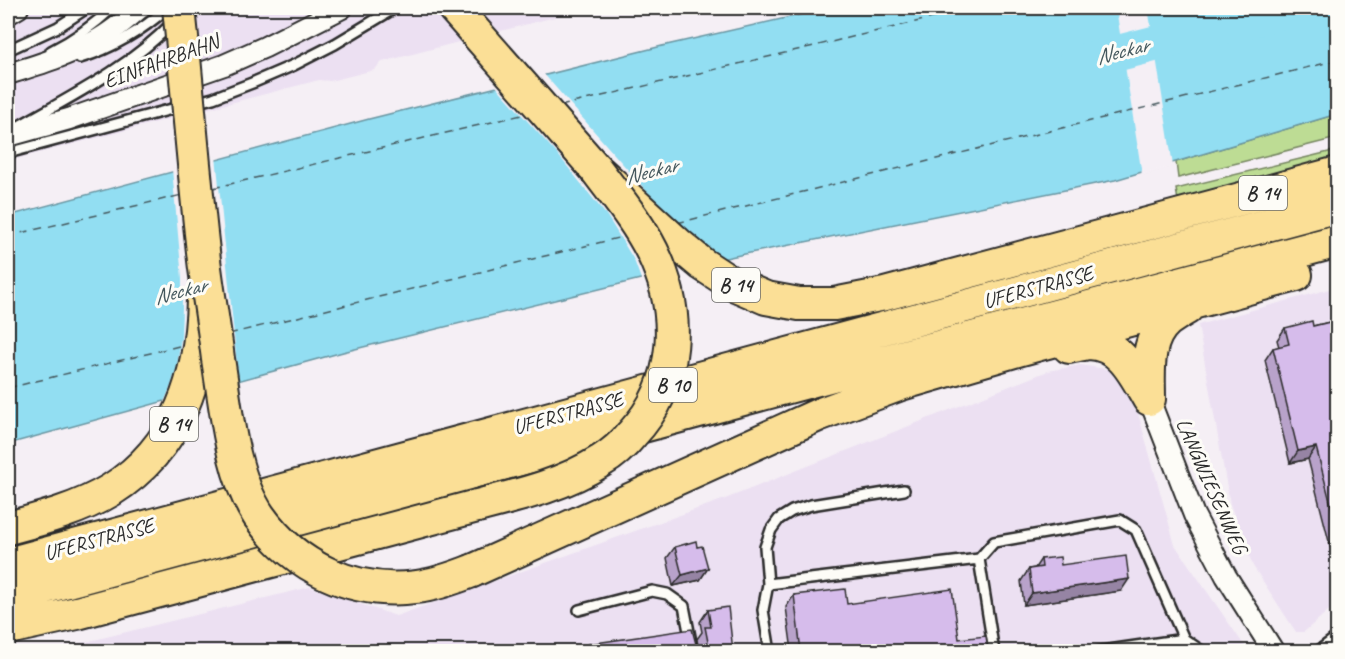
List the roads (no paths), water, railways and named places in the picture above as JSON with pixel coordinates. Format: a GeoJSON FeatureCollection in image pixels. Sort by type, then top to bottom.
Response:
{"type":"FeatureCollection","features":[{"type":"Feature","properties":{"kind":"highway","name":"B 14"},"geometry":{"type":"LineString","coordinates":[[8,528],[83,504],[111,490],[138,470],[157,450],[177,420],[191,387],[199,353],[204,261],[179,8]]}},
{"type":"Feature","properties":{"kind":"highway","name":"B 14"},"geometry":{"type":"LineString","coordinates":[[8,628],[77,613],[537,490],[573,477],[602,461],[617,450],[644,422],[660,393],[671,359],[672,340],[670,304],[664,278],[652,251],[637,225],[594,168],[454,8]]}},
{"type":"Feature","properties":{"kind":"highway","name":"B 14"},"geometry":{"type":"LineString","coordinates":[[594,168],[702,264],[731,283],[766,298],[799,304],[834,304],[885,294],[1338,173]]}},
{"type":"Feature","properties":{"kind":"highway","name":"UFERSTRASSE"},"geometry":{"type":"LineString","coordinates":[[8,564],[1338,206]]}},
{"type":"Feature","properties":{"kind":"highway","name":"UFERSTRASSE"},"geometry":{"type":"LineString","coordinates":[[8,597],[1338,241]]}},
{"type":"Feature","properties":{"kind":"highway"},"geometry":{"type":"LineString","coordinates":[[204,261],[228,425],[245,490],[258,514],[288,549],[316,569],[368,586],[403,588],[418,587],[472,571],[818,415],[901,384],[1018,350],[1338,264]]}},
{"type":"Feature","properties":{"kind":"highway"},"geometry":{"type":"LineString","coordinates":[[1149,399],[1150,349],[1155,335],[1166,322],[1196,302]]}},
{"type":"Feature","properties":{"kind":"highway"},"geometry":{"type":"LineString","coordinates":[[1018,350],[1058,350],[1088,344],[1101,346],[1114,351],[1127,362],[1149,399]]}},
{"type":"Feature","properties":{"kind":"street"},"geometry":{"type":"LineString","coordinates":[[8,14],[18,8]]}},
{"type":"Feature","properties":{"kind":"street","name":"EINFAHRBAHN"},"geometry":{"type":"LineString","coordinates":[[8,74],[70,53],[97,40],[140,8]]}},
{"type":"Feature","properties":{"kind":"street","name":"EINFAHRBAHN"},"geometry":{"type":"LineString","coordinates":[[8,135],[69,119],[224,65],[265,47],[334,10]]}},
{"type":"Feature","properties":{"kind":"street","name":"LANGWIESENWEG"},"geometry":{"type":"LineString","coordinates":[[1149,399],[1194,515],[1226,576],[1274,651]]}},
{"type":"Feature","properties":{"kind":"lane"},"geometry":{"type":"LineString","coordinates":[[8,50],[58,27],[87,8]]}},
{"type":"Feature","properties":{"kind":"lane"},"geometry":{"type":"LineString","coordinates":[[8,74],[79,35],[112,8]]}},
{"type":"Feature","properties":{"kind":"lane"},"geometry":{"type":"LineString","coordinates":[[8,74],[51,67],[85,57],[133,33],[167,8]]}},
{"type":"Feature","properties":{"kind":"lane"},"geometry":{"type":"LineString","coordinates":[[8,135],[111,73],[151,43],[187,8]]}},
{"type":"Feature","properties":{"kind":"lane"},"geometry":{"type":"LineString","coordinates":[[8,153],[213,98],[294,65],[335,44],[395,8]]}},
{"type":"Feature","properties":{"kind":"lane"},"geometry":{"type":"LineString","coordinates":[[770,651],[763,610],[768,584],[765,547],[771,530],[779,519],[792,511],[811,505],[904,490]]}},
{"type":"Feature","properties":{"kind":"lane"},"geometry":{"type":"LineString","coordinates":[[768,584],[979,559],[994,542],[1120,520],[1136,530],[1184,639],[1203,651]]}},
{"type":"Feature","properties":{"kind":"lane"},"geometry":{"type":"LineString","coordinates":[[979,559],[994,651]]}},
{"type":"Feature","properties":{"kind":"lane"},"geometry":{"type":"LineString","coordinates":[[579,610],[652,591],[667,594],[684,606],[693,651]]}},
{"type":"Feature","properties":{"kind":"lane"},"geometry":{"type":"LineString","coordinates":[[1317,651],[1338,636]]}},
{"type":"Feature","properties":{"kind":"lane"},"geometry":{"type":"LineString","coordinates":[[1095,651],[1184,639]]}},
{"type":"Feature","properties":{"kind":"water"},"geometry":{"type":"Polygon","coordinates":[[[830,8],[1337,8],[1337,114],[1115,180],[730,257],[343,352],[8,444],[8,216],[369,119],[662,46],[830,8]],[[1146,37],[1122,41],[1120,44],[1122,55],[1125,57],[1149,53],[1155,43],[1146,37]]]}},
{"type":"Feature","properties":{"kind":"waterway","name":"Neckar"},"geometry":{"type":"LineString","coordinates":[[1075,64],[1295,8]]}}]}
